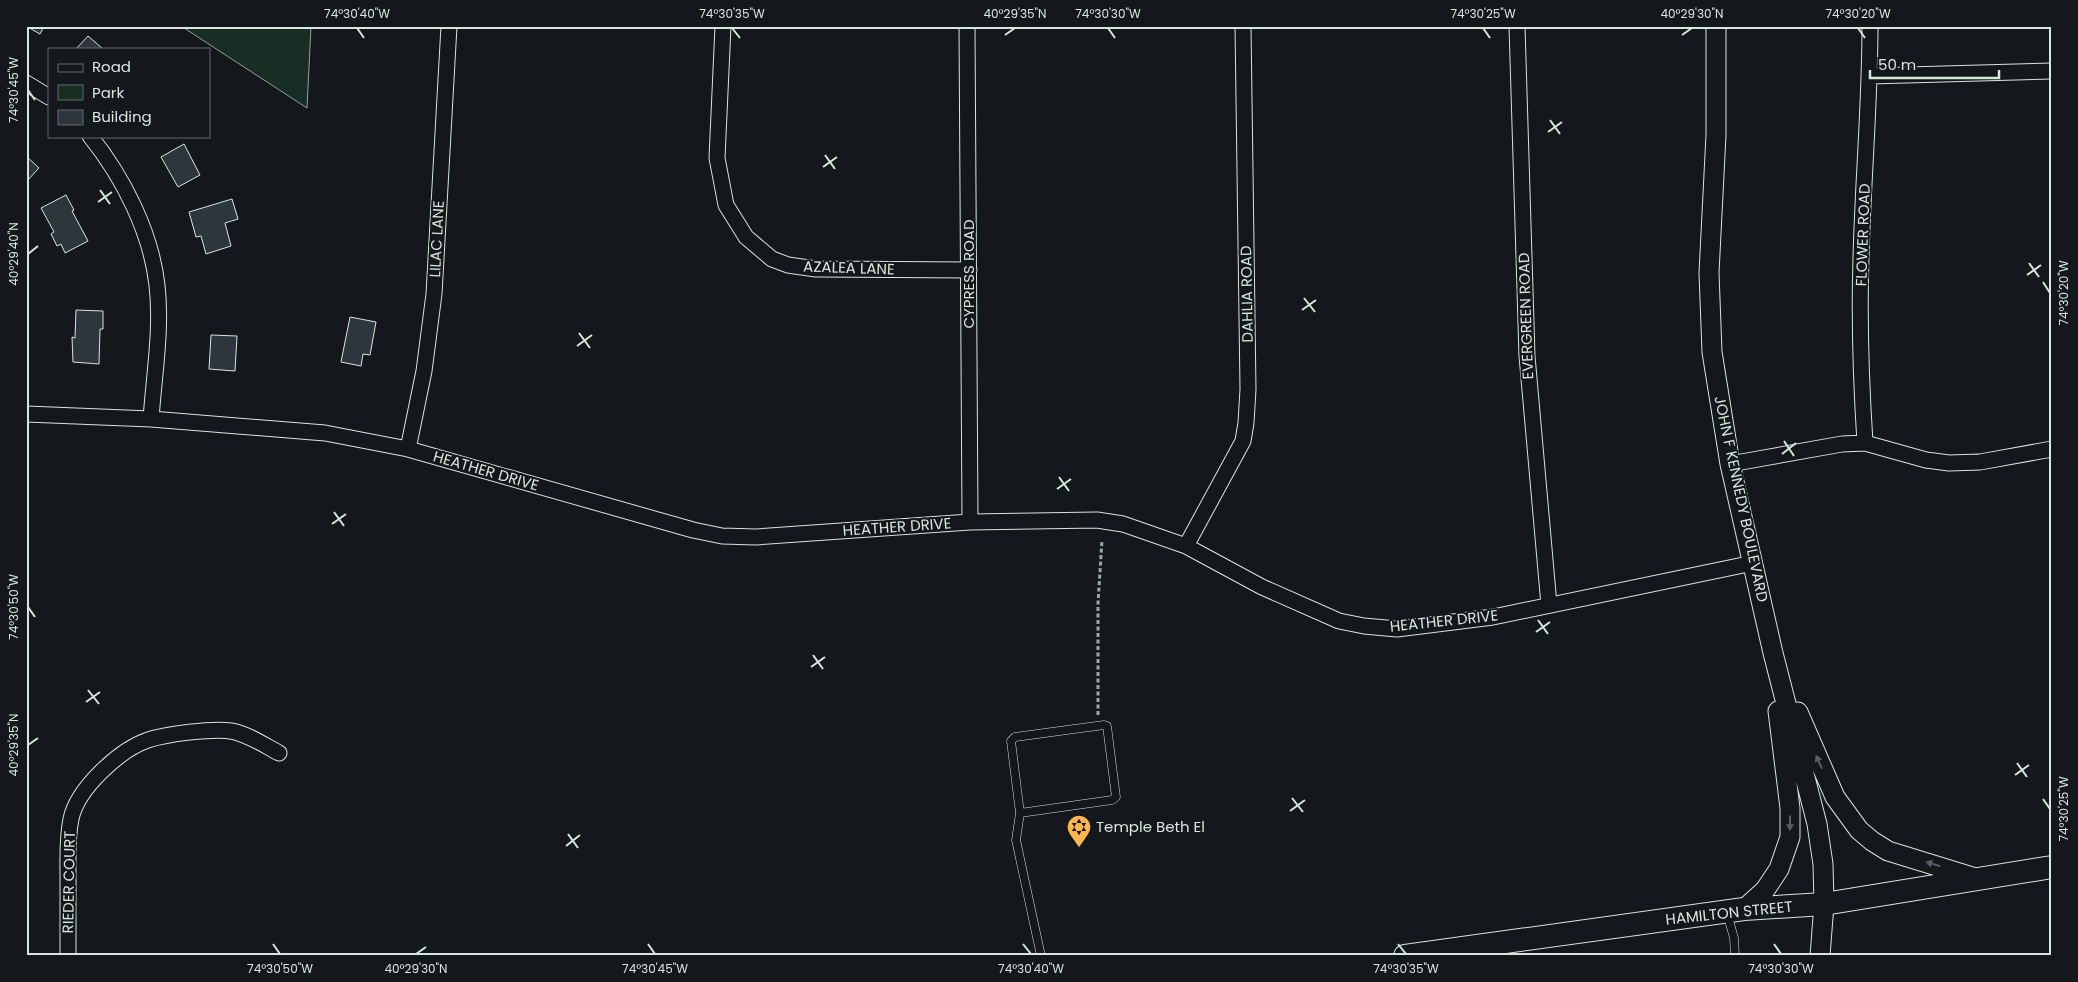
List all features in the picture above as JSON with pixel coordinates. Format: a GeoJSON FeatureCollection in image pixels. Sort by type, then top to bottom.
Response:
{"type":"FeatureCollection","features":[{"type":"Feature","properties":{"kind":"main road","name":"HAMILTON STREET"},"geometry":{"type":"LineString","coordinates":[[1405,956],[1736,910],[1824,904],[2052,868]]}},
{"type":"Feature","properties":{"kind":"street","name":"LILAC LANE"},"geometry":{"type":"LineString","coordinates":[[408,449],[424,371],[434,294],[449,26]]}},
{"type":"Feature","properties":{"kind":"street","name":"AZALEA LANE"},"geometry":{"type":"LineString","coordinates":[[723,26],[716,158],[726,205],[746,237],[772,259],[816,269],[969,270]]}},
{"type":"Feature","properties":{"kind":"street","name":"CYPRESS ROAD"},"geometry":{"type":"LineString","coordinates":[[967,26],[970,522]]}},
{"type":"Feature","properties":{"kind":"street","name":"DAHLIA ROAD"},"geometry":{"type":"LineString","coordinates":[[1186,546],[1243,441],[1246,423],[1248,390],[1242,26]]}},
{"type":"Feature","properties":{"kind":"street","name":"EVERGREEN ROAD"},"geometry":{"type":"LineString","coordinates":[[1517,26],[1527,356],[1549,606]]}},
{"type":"Feature","properties":{"kind":"street","name":"JOHN F KENNEDY BOULEVARD"},"geometry":{"type":"LineString","coordinates":[[1716,26],[1716,135],[1709,273],[1712,352],[1730,464],[1773,653],[1817,824],[1823,864],[1824,904],[1820,956]]}},
{"type":"Feature","properties":{"kind":"street","name":"FLOWER ROAD"},"geometry":{"type":"LineString","coordinates":[[1865,443],[1861,386],[1861,258],[1870,76],[1870,26]]}},
{"type":"Feature","properties":{"kind":"street"},"geometry":{"type":"LineString","coordinates":[[1870,76],[2052,71]]}},
{"type":"Feature","properties":{"kind":"street"},"geometry":{"type":"LineString","coordinates":[[26,83],[48,96]]}},
{"type":"Feature","properties":{"kind":"street"},"geometry":{"type":"LineString","coordinates":[[92,138],[108,159],[124,187],[141,224],[153,263],[157,284],[158,313],[151,419]]}},
{"type":"Feature","properties":{"kind":"street","name":"HEATHER DRIVE"},"geometry":{"type":"LineString","coordinates":[[26,414],[151,419],[325,433],[408,449],[722,536],[756,537],[970,522],[1097,520],[1123,524],[1186,546],[1262,587],[1339,621],[1364,626],[1397,629],[1494,617],[1753,563]]}},
{"type":"Feature","properties":{"kind":"street"},"geometry":{"type":"LineString","coordinates":[[1730,464],[1842,444],[1865,443],[1926,460],[1949,463],[1980,462],[2052,449]]}},
{"type":"Feature","properties":{"kind":"street"},"geometry":{"type":"LineString","coordinates":[[1773,653],[1835,797],[1859,830],[1888,851],[1980,879]]}},
{"type":"Feature","properties":{"kind":"street"},"geometry":{"type":"LineString","coordinates":[[1736,910],[1765,890],[1776,873],[1790,837],[1790,808],[1785,781],[1773,653]]}},
{"type":"Feature","properties":{"kind":"street","name":"RIEDER COURT"},"geometry":{"type":"LineString","coordinates":[[68,956],[68,844],[71,818],[79,799],[92,782],[122,755],[147,740],[172,734],[230,731],[255,740],[279,753]]}},
{"type":"Feature","properties":{"kind":"lane"},"geometry":{"type":"LineString","coordinates":[[1020,813],[1112,800],[1116,797],[1107,726],[1015,737],[1011,741],[1020,813],[1016,840],[1041,956]]}},
{"type":"Feature","properties":{"kind":"lane"},"geometry":{"type":"LineString","coordinates":[[1735,956],[1736,910]]}},
{"type":"Feature","properties":{"kind":"path"},"geometry":{"type":"LineString","coordinates":[[1098,726],[1098,603],[1102,540]]}},
{"type":"Feature","properties":{"kind":"green space"},"geometry":{"type":"Polygon","coordinates":[[[181,26],[311,26],[307,108],[181,26]]]}},
{"type":"Feature","properties":{"kind":"building"},"geometry":{"type":"Polygon","coordinates":[[[26,26],[44,26],[40,34],[26,26]]]}},
{"type":"Feature","properties":{"kind":"building"},"geometry":{"type":"Polygon","coordinates":[[[88,36],[102,48],[77,48],[88,36]]]}},
{"type":"Feature","properties":{"kind":"building"},"geometry":{"type":"Polygon","coordinates":[[[184,144],[200,175],[178,187],[161,157],[184,144]]]}},
{"type":"Feature","properties":{"kind":"building"},"geometry":{"type":"Polygon","coordinates":[[[26,156],[39,168],[26,182],[26,156]]]}},
{"type":"Feature","properties":{"kind":"building"},"geometry":{"type":"Polygon","coordinates":[[[66,195],[88,241],[65,253],[61,244],[57,246],[51,234],[54,232],[41,208],[66,195]]]}},
{"type":"Feature","properties":{"kind":"building"},"geometry":{"type":"Polygon","coordinates":[[[232,199],[238,219],[225,223],[231,246],[206,254],[201,236],[196,237],[189,212],[232,199]]]}},
{"type":"Feature","properties":{"kind":"building"},"geometry":{"type":"Polygon","coordinates":[[[76,310],[103,311],[103,329],[100,329],[99,364],[73,362],[72,337],[75,338],[76,310]]]}},
{"type":"Feature","properties":{"kind":"building"},"geometry":{"type":"Polygon","coordinates":[[[350,317],[376,322],[370,355],[363,354],[361,366],[341,362],[350,317]]]}},
{"type":"Feature","properties":{"kind":"building"},"geometry":{"type":"Polygon","coordinates":[[[211,335],[237,336],[235,371],[209,369],[211,335]]]}},
{"type":"Feature","properties":{"kind":"place","name":"Temple Beth El"},"geometry":{"type":"Point","coordinates":[1079,848]}}]}
